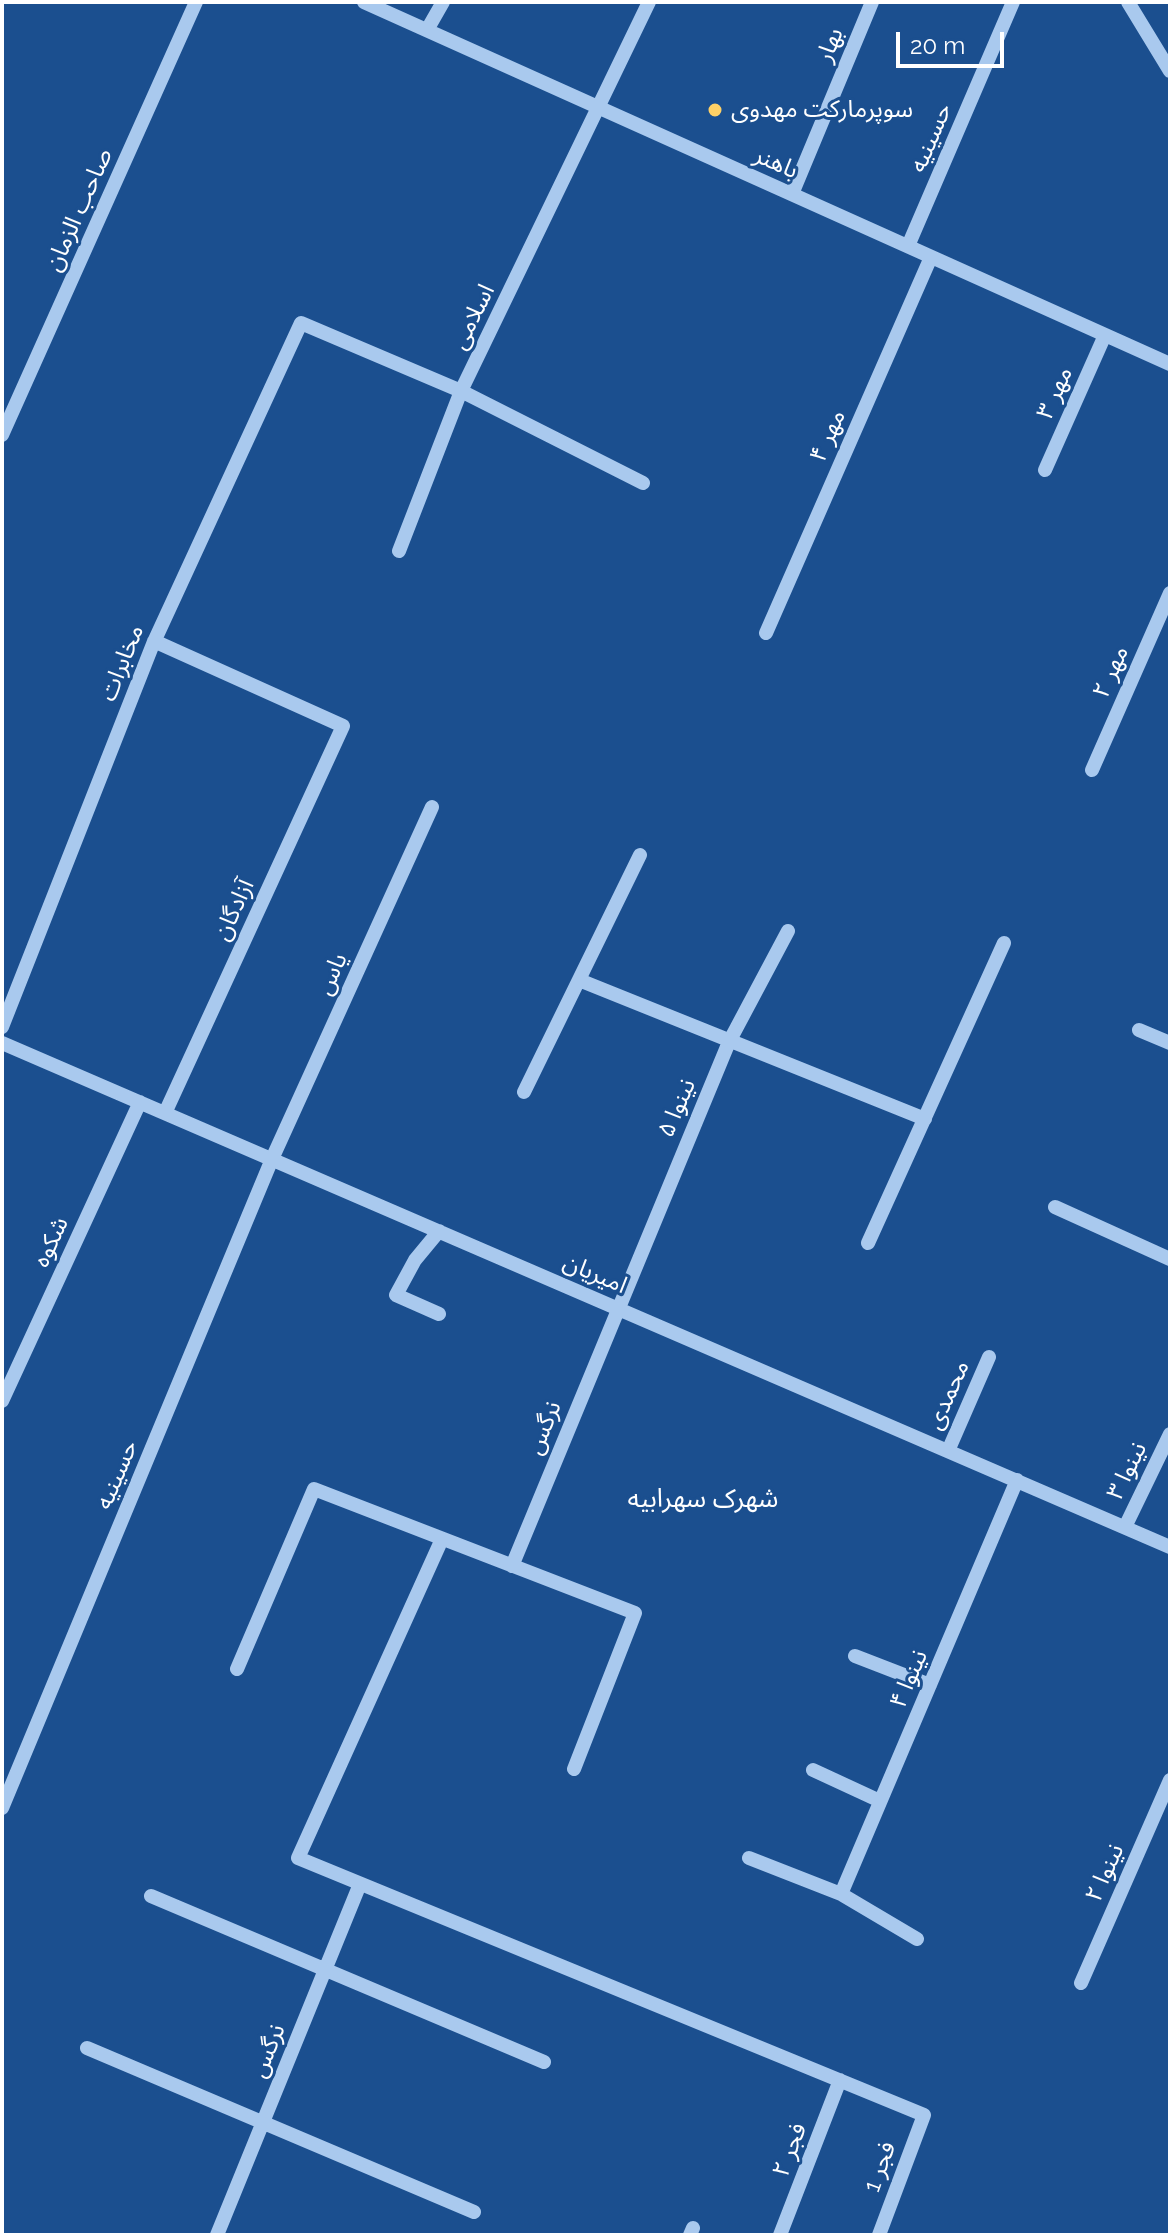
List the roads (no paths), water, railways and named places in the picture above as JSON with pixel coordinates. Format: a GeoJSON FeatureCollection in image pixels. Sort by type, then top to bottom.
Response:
{"type":"FeatureCollection","features":[{"type":"Feature","properties":{"kind":"street","name":"صاحب الزمان"},"geometry":{"type":"LineString","coordinates":[[2,435],[196,2]]}},
{"type":"Feature","properties":{"kind":"street","name":"باهنر"},"geometry":{"type":"LineString","coordinates":[[364,2],[1170,364]]}},
{"type":"Feature","properties":{"kind":"street"},"geometry":{"type":"LineString","coordinates":[[427,30],[443,2]]}},
{"type":"Feature","properties":{"kind":"street","name":"اسلامی"},"geometry":{"type":"LineString","coordinates":[[399,551],[461,391],[649,2]]}},
{"type":"Feature","properties":{"kind":"street","name":"بهار"},"geometry":{"type":"LineString","coordinates":[[792,194],[872,2]]}},
{"type":"Feature","properties":{"kind":"street","name":"حسینیه"},"geometry":{"type":"LineString","coordinates":[[908,246],[1013,2]]}},
{"type":"Feature","properties":{"kind":"street"},"geometry":{"type":"LineString","coordinates":[[1128,2],[1170,71]]}},
{"type":"Feature","properties":{"kind":"street","name":"مهر ۴"},"geometry":{"type":"LineString","coordinates":[[766,633],[931,257]]}},
{"type":"Feature","properties":{"kind":"street","name":"مخابرات"},"geometry":{"type":"LineString","coordinates":[[2,1027],[154,641],[301,323],[461,391]]}},
{"type":"Feature","properties":{"kind":"street","name":"مهر ۳"},"geometry":{"type":"LineString","coordinates":[[1045,470],[1105,335]]}},
{"type":"Feature","properties":{"kind":"street"},"geometry":{"type":"LineString","coordinates":[[461,391],[643,483]]}},
{"type":"Feature","properties":{"kind":"street","name":"مهر ۲"},"geometry":{"type":"LineString","coordinates":[[1092,770],[1170,593]]}},
{"type":"Feature","properties":{"kind":"street","name":"آزادگان"},"geometry":{"type":"LineString","coordinates":[[154,641],[343,726],[165,1113]]}},
{"type":"Feature","properties":{"kind":"street","name":"یاس"},"geometry":{"type":"LineString","coordinates":[[272,1159],[432,807]]}},
{"type":"Feature","properties":{"kind":"street"},"geometry":{"type":"LineString","coordinates":[[524,1092],[640,855]]}},
{"type":"Feature","properties":{"kind":"street","name":"نینوا ۵"},"geometry":{"type":"LineString","coordinates":[[617,1308],[729,1042],[788,931]]}},
{"type":"Feature","properties":{"kind":"street"},"geometry":{"type":"LineString","coordinates":[[868,1243],[1004,943]]}},
{"type":"Feature","properties":{"kind":"street"},"geometry":{"type":"LineString","coordinates":[[579,980],[925,1119]]}},
{"type":"Feature","properties":{"kind":"street"},"geometry":{"type":"LineString","coordinates":[[1139,1030],[1170,1043]]}},
{"type":"Feature","properties":{"kind":"street","name":"امیریان"},"geometry":{"type":"LineString","coordinates":[[2,1043],[1170,1547]]}},
{"type":"Feature","properties":{"kind":"street","name":"شکوه"},"geometry":{"type":"LineString","coordinates":[[2,1401],[140,1102]]}},
{"type":"Feature","properties":{"kind":"street","name":"حسینیه"},"geometry":{"type":"LineString","coordinates":[[2,1808],[272,1159]]}},
{"type":"Feature","properties":{"kind":"street"},"geometry":{"type":"LineString","coordinates":[[1055,1207],[1170,1259]]}},
{"type":"Feature","properties":{"kind":"street"},"geometry":{"type":"LineString","coordinates":[[439,1231],[415,1260],[396,1295],[439,1314]]}},
{"type":"Feature","properties":{"kind":"street","name":"نرگس"},"geometry":{"type":"LineString","coordinates":[[512,1566],[617,1308]]}},
{"type":"Feature","properties":{"kind":"street","name":"محمدی"},"geometry":{"type":"LineString","coordinates":[[948,1451],[989,1357]]}},
{"type":"Feature","properties":{"kind":"street","name":"نینوا ۳"},"geometry":{"type":"LineString","coordinates":[[1125,1527],[1170,1434]]}},
{"type":"Feature","properties":{"kind":"street","name":"نینوا ۴"},"geometry":{"type":"LineString","coordinates":[[841,1894],[1017,1480]]}},
{"type":"Feature","properties":{"kind":"street"},"geometry":{"type":"LineString","coordinates":[[237,1669],[314,1489],[635,1613],[574,1769]]}},
{"type":"Feature","properties":{"kind":"street"},"geometry":{"type":"LineString","coordinates":[[442,1539],[298,1858],[840,2080]]}},
{"type":"Feature","properties":{"kind":"street"},"geometry":{"type":"LineString","coordinates":[[855,1656],[930,1685]]}},
{"type":"Feature","properties":{"kind":"street"},"geometry":{"type":"LineString","coordinates":[[813,1770],[880,1801]]}},
{"type":"Feature","properties":{"kind":"street","name":"نینوا ۲"},"geometry":{"type":"LineString","coordinates":[[1081,1983],[1170,1780]]}},
{"type":"Feature","properties":{"kind":"street"},"geometry":{"type":"LineString","coordinates":[[749,1858],[841,1894],[917,1939]]}},
{"type":"Feature","properties":{"kind":"street","name":"نرگس"},"geometry":{"type":"LineString","coordinates":[[217,2235],[360,1884]]}},
{"type":"Feature","properties":{"kind":"street"},"geometry":{"type":"LineString","coordinates":[[151,1896],[544,2062]]}},
{"type":"Feature","properties":{"kind":"street"},"geometry":{"type":"LineString","coordinates":[[87,2048],[474,2212]]}},
{"type":"Feature","properties":{"kind":"street","name":"فجر 1"},"geometry":{"type":"LineString","coordinates":[[840,2080],[924,2115],[879,2235]]}},
{"type":"Feature","properties":{"kind":"street","name":"فجر ۲"},"geometry":{"type":"LineString","coordinates":[[780,2235],[840,2080]]}},
{"type":"Feature","properties":{"kind":"place","name":"سوپرمارکت مهدوی"},"geometry":{"type":"Point","coordinates":[715,110]}},
{"type":"Feature","properties":{"kind":"district","name":"شهرک سهرابیه"},"geometry":{"type":"Point","coordinates":[703,1499]}}]}
